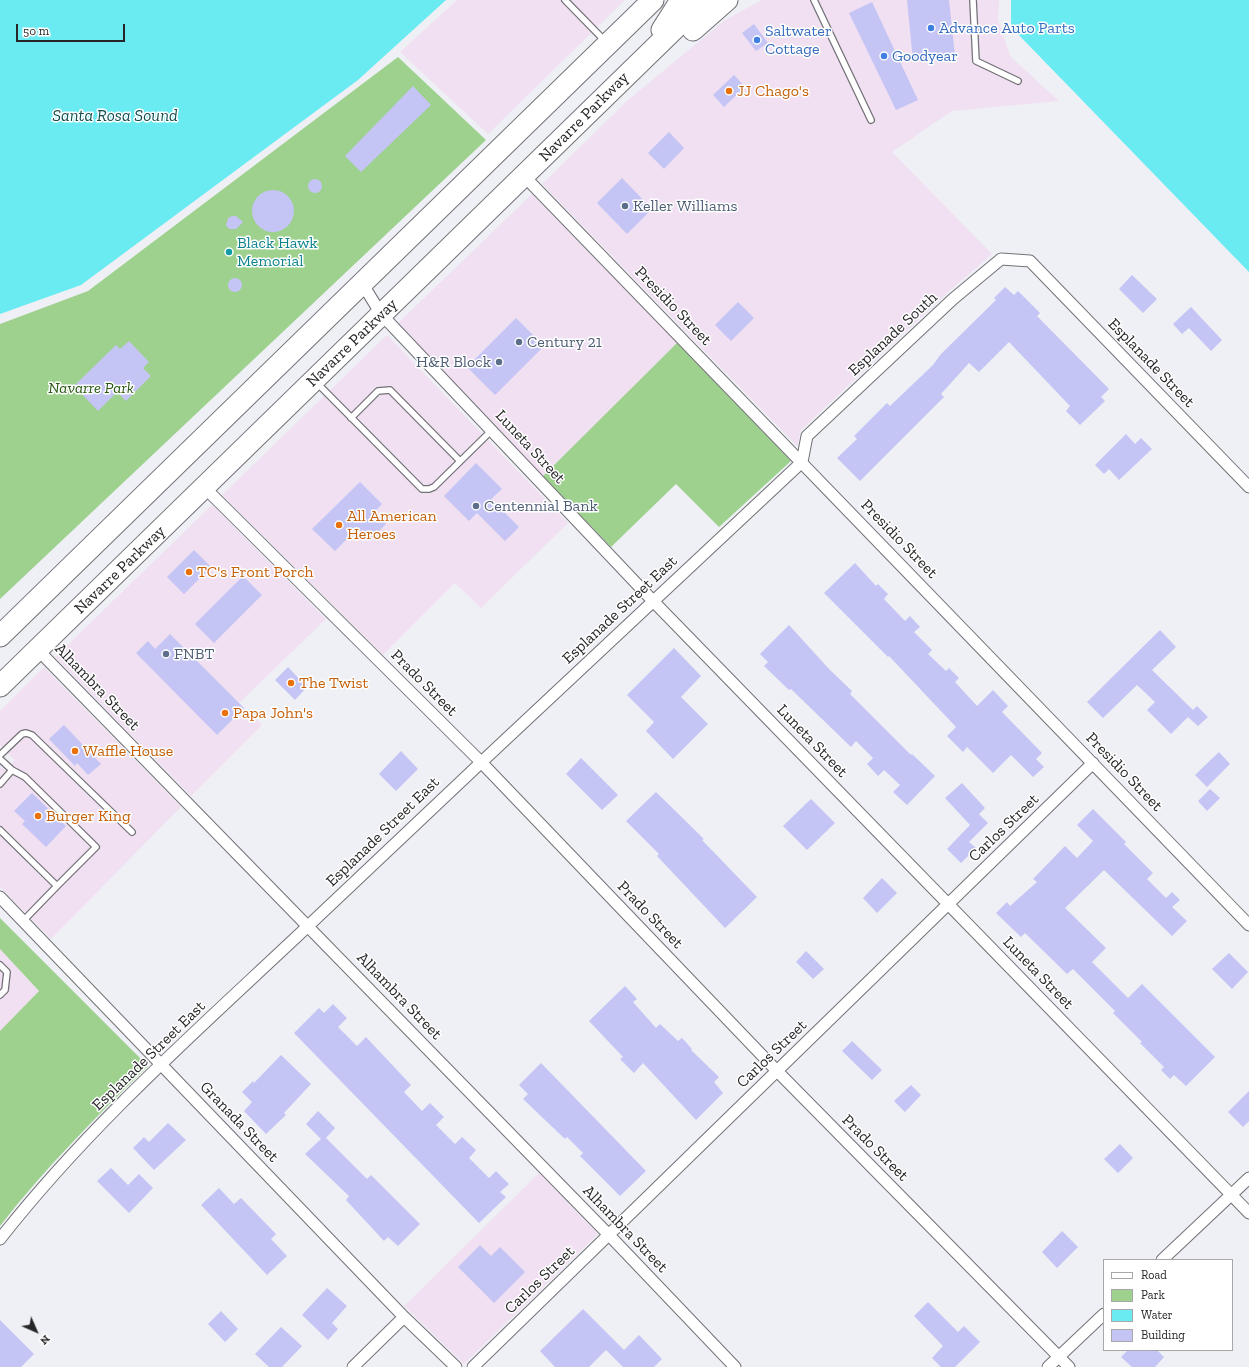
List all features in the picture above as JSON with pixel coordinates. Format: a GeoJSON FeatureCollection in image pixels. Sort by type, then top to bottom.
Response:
{"type":"FeatureCollection","features":[{"type":"Feature","properties":{"kind":"highway"},"geometry":{"type":"LineString","coordinates":[[3,632],[653,0]]}},
{"type":"Feature","properties":{"kind":"highway"},"geometry":{"type":"LineString","coordinates":[[645,57],[681,0]]}},
{"type":"Feature","properties":{"kind":"highway","name":"Navarre Parkway"},"geometry":{"type":"LineString","coordinates":[[0,686],[205,488],[381,314],[704,0]]}},
{"type":"Feature","properties":{"kind":"highway"},"geometry":{"type":"LineString","coordinates":[[524,176],[564,157],[692,31],[727,0]]}},
{"type":"Feature","properties":{"kind":"street","name":"Presidio Street"},"geometry":{"type":"LineString","coordinates":[[524,176],[1249,926]]}},
{"type":"Feature","properties":{"kind":"street","name":"Esplanade South"},"geometry":{"type":"LineString","coordinates":[[802,462],[807,436],[953,299],[1001,259],[1030,260]]}},
{"type":"Feature","properties":{"kind":"street","name":"Esplanade Street"},"geometry":{"type":"LineString","coordinates":[[1030,260],[1249,487]]}},
{"type":"Feature","properties":{"kind":"street","name":"Luneta Street"},"geometry":{"type":"LineString","coordinates":[[362,283],[381,314],[653,601],[1249,1213]]}},
{"type":"Feature","properties":{"kind":"street","name":"Esplanade Street East"},"geometry":{"type":"LineString","coordinates":[[0,1239],[34,1196],[82,1143],[162,1064],[480,762],[802,462]]}},
{"type":"Feature","properties":{"kind":"street","name":"Prado Street"},"geometry":{"type":"LineString","coordinates":[[205,488],[480,762],[778,1071],[1069,1367]]}},
{"type":"Feature","properties":{"kind":"street","name":"Alhambra Street"},"geometry":{"type":"LineString","coordinates":[[38,650],[609,1235],[735,1367]]}},
{"type":"Feature","properties":{"kind":"street","name":"Carlos Street"},"geometry":{"type":"LineString","coordinates":[[473,1367],[1093,763]]}},
{"type":"Feature","properties":{"kind":"street","name":"Granada Street"},"geometry":{"type":"LineString","coordinates":[[0,897],[404,1317],[456,1367]]}},
{"type":"Feature","properties":{"kind":"street"},"geometry":{"type":"LineString","coordinates":[[1163,1259],[1249,1178]]}},
{"type":"Feature","properties":{"kind":"street"},"geometry":{"type":"LineString","coordinates":[[1048,1367],[1103,1315]]}},
{"type":"Feature","properties":{"kind":"street"},"geometry":{"type":"LineString","coordinates":[[353,1367],[404,1317]]}},
{"type":"Feature","properties":{"kind":"lane"},"geometry":{"type":"LineString","coordinates":[[565,0],[608,44]]}},
{"type":"Feature","properties":{"kind":"lane"},"geometry":{"type":"LineString","coordinates":[[814,0],[871,120]]}},
{"type":"Feature","properties":{"kind":"lane"},"geometry":{"type":"LineString","coordinates":[[973,0],[976,61],[1018,81]]}},
{"type":"Feature","properties":{"kind":"lane"},"geometry":{"type":"LineString","coordinates":[[314,380],[422,489],[430,489],[434,487],[492,430]]}},
{"type":"Feature","properties":{"kind":"lane"},"geometry":{"type":"LineString","coordinates":[[351,418],[378,391],[385,389],[390,390],[460,461]]}},
{"type":"Feature","properties":{"kind":"lane"},"geometry":{"type":"LineString","coordinates":[[0,755],[22,734],[26,733],[32,735],[132,832]]}},
{"type":"Feature","properties":{"kind":"lane"},"geometry":{"type":"LineString","coordinates":[[0,759],[12,770],[26,777],[96,847],[23,921]]}},
{"type":"Feature","properties":{"kind":"lane"},"geometry":{"type":"LineString","coordinates":[[0,784],[12,770]]}},
{"type":"Feature","properties":{"kind":"lane"},"geometry":{"type":"LineString","coordinates":[[0,830],[57,886]]}},
{"type":"Feature","properties":{"kind":"lane"},"geometry":{"type":"LineString","coordinates":[[0,965],[7,972],[5,990],[0,995]]}},
{"type":"Feature","properties":{"kind":"shaded area"},"geometry":{"type":"Polygon","coordinates":[[[457,0],[625,0],[488,134],[400,52],[457,0]]]}},
{"type":"Feature","properties":{"kind":"shaded area"},"geometry":{"type":"Polygon","coordinates":[[[762,0],[999,0],[998,19],[1010,56],[1059,101],[952,111],[892,152],[992,254],[947,293],[801,430],[797,446],[542,184],[628,100],[725,20],[762,0]]]}},
{"type":"Feature","properties":{"kind":"shaded area"},"geometry":{"type":"Polygon","coordinates":[[[532,194],[677,343],[543,476],[397,324],[532,194]]]}},
{"type":"Feature","properties":{"kind":"shaded area"},"geometry":{"type":"Polygon","coordinates":[[[387,335],[568,523],[481,608],[455,583],[383,655],[222,495],[387,335]]]}},
{"type":"Feature","properties":{"kind":"shaded area"},"geometry":{"type":"Polygon","coordinates":[[[212,505],[326,619],[239,703],[262,725],[191,796],[55,657],[212,505]]]}},
{"type":"Feature","properties":{"kind":"shaded area"},"geometry":{"type":"Polygon","coordinates":[[[44,667],[181,807],[51,939],[0,887],[0,766],[5,770],[15,760],[0,745],[0,711],[44,667]]]}},
{"type":"Feature","properties":{"kind":"shaded area"},"geometry":{"type":"Polygon","coordinates":[[[0,949],[39,991],[0,1031],[0,949]]]}},
{"type":"Feature","properties":{"kind":"shaded area"},"geometry":{"type":"Polygon","coordinates":[[[539,1173],[598,1234],[464,1364],[404,1306],[539,1173]]]}},
{"type":"Feature","properties":{"kind":"green space","name":"Navarre Park"},"geometry":{"type":"Polygon","coordinates":[[[398,57],[486,140],[0,599],[0,324],[88,291],[398,57]]]}},
{"type":"Feature","properties":{"kind":"green space"},"geometry":{"type":"Polygon","coordinates":[[[677,343],[791,461],[719,527],[676,484],[611,547],[543,476],[677,343]]]}},
{"type":"Feature","properties":{"kind":"green space"},"geometry":{"type":"Polygon","coordinates":[[[0,918],[148,1066],[53,1163],[0,1226],[0,1031],[39,991],[0,949],[0,918]]]}},
{"type":"Feature","properties":{"kind":"water","name":"Santa Rosa Sound"},"geometry":{"type":"Polygon","coordinates":[[[0,0],[446,0],[358,80],[81,285],[0,314],[0,0]]]}},
{"type":"Feature","properties":{"kind":"water"},"geometry":{"type":"Polygon","coordinates":[[[1011,0],[1249,0],[1249,272],[1011,27],[1011,0]]]}},
{"type":"Feature","properties":{"kind":"building","name":"Advance Auto Parts"},"geometry":{"type":"Polygon","coordinates":[[[907,0],[949,0],[955,56],[913,61],[907,0]]]}},
{"type":"Feature","properties":{"kind":"building","name":"Goodyear"},"geometry":{"type":"Polygon","coordinates":[[[872,2],[918,100],[896,110],[849,13],[872,2]]]}},
{"type":"Feature","properties":{"kind":"building","name":"Saltwater Cottage"},"geometry":{"type":"Polygon","coordinates":[[[754,24],[768,43],[756,51],[742,33],[754,24]]]}},
{"type":"Feature","properties":{"kind":"building","name":"JJ Chago's"},"geometry":{"type":"Polygon","coordinates":[[[734,75],[745,87],[724,107],[713,95],[734,75]]]}},
{"type":"Feature","properties":{"kind":"building"},"geometry":{"type":"Polygon","coordinates":[[[413,86],[431,105],[361,172],[345,156],[413,86]]]}},
{"type":"Feature","properties":{"kind":"building"},"geometry":{"type":"Polygon","coordinates":[[[669,132],[684,148],[664,169],[648,153],[669,132]]]}},
{"type":"Feature","properties":{"kind":"building","name":"Keller Williams"},"geometry":{"type":"Polygon","coordinates":[[[622,178],[652,209],[627,234],[597,203],[622,178]]]}},
{"type":"Feature","properties":{"kind":"building"},"geometry":{"type":"Polygon","coordinates":[[[315,179],[320,181],[322,186],[320,191],[315,193],[310,191],[308,186],[310,181],[315,179]]]}},
{"type":"Feature","properties":{"kind":"building"},"geometry":{"type":"Polygon","coordinates":[[[269,190],[277,190],[285,193],[291,199],[294,211],[291,223],[285,229],[277,232],[269,232],[261,229],[255,223],[252,215],[252,207],[255,199],[261,193],[269,190]]]}},
{"type":"Feature","properties":{"kind":"building"},"geometry":{"type":"Polygon","coordinates":[[[236,216],[243,222],[236,229],[229,229],[226,225],[228,218],[236,216]]]}},
{"type":"Feature","properties":{"kind":"building"},"geometry":{"type":"Polygon","coordinates":[[[1132,275],[1157,299],[1143,313],[1119,289],[1132,275]]]}},
{"type":"Feature","properties":{"kind":"building"},"geometry":{"type":"Polygon","coordinates":[[[235,278],[240,280],[242,285],[240,290],[235,292],[230,290],[228,285],[230,280],[235,278]]]}},
{"type":"Feature","properties":{"kind":"building"},"geometry":{"type":"Polygon","coordinates":[[[1005,287],[1014,295],[1018,291],[1040,313],[1037,316],[1109,389],[1101,397],[1105,401],[1080,425],[1066,411],[1070,406],[1009,342],[979,372],[969,363],[941,394],[944,397],[860,481],[837,458],[857,439],[854,436],[887,403],[890,406],[933,365],[941,354],[996,300],[994,298],[1005,287]]]}},
{"type":"Feature","properties":{"kind":"building"},"geometry":{"type":"Polygon","coordinates":[[[738,302],[754,318],[731,341],[715,325],[738,302]]]}},
{"type":"Feature","properties":{"kind":"building"},"geometry":{"type":"Polygon","coordinates":[[[1191,307],[1222,340],[1211,351],[1189,328],[1182,334],[1173,324],[1191,307]]]}},
{"type":"Feature","properties":{"kind":"building"},"geometry":{"type":"Polygon","coordinates":[[[516,318],[544,346],[495,395],[467,367],[516,318]]]}},
{"type":"Feature","properties":{"kind":"building"},"geometry":{"type":"Polygon","coordinates":[[[129,341],[149,362],[143,368],[151,376],[126,401],[117,392],[98,411],[74,386],[116,345],[120,349],[129,341]]]}},
{"type":"Feature","properties":{"kind":"building"},"geometry":{"type":"Polygon","coordinates":[[[1126,434],[1135,444],[1141,438],[1152,449],[1119,480],[1109,469],[1104,474],[1095,465],[1126,434]]]}},
{"type":"Feature","properties":{"kind":"building","name":"Centennial Bank"},"geometry":{"type":"Polygon","coordinates":[[[476,463],[502,489],[491,499],[519,527],[505,541],[477,513],[469,521],[444,496],[476,463]]]}},
{"type":"Feature","properties":{"kind":"building"},"geometry":{"type":"Polygon","coordinates":[[[360,482],[382,504],[374,512],[386,524],[369,541],[357,529],[335,551],[312,529],[360,482]]]}},
{"type":"Feature","properties":{"kind":"building","name":"TC's Front Porch"},"geometry":{"type":"Polygon","coordinates":[[[194,550],[211,567],[184,594],[167,577],[194,550]]]}},
{"type":"Feature","properties":{"kind":"building"},"geometry":{"type":"Polygon","coordinates":[[[855,563],[876,586],[878,584],[888,594],[884,599],[905,621],[910,616],[920,627],[914,632],[932,650],[928,654],[946,671],[949,668],[959,678],[955,682],[977,706],[993,690],[1008,706],[1002,712],[1042,753],[1036,759],[1044,767],[1033,777],[1011,755],[993,773],[967,747],[963,752],[947,736],[956,727],[889,656],[888,657],[824,593],[855,563]]]}},
{"type":"Feature","properties":{"kind":"building"},"geometry":{"type":"Polygon","coordinates":[[[243,576],[262,595],[214,643],[195,624],[243,576]]]}},
{"type":"Feature","properties":{"kind":"building"},"geometry":{"type":"Polygon","coordinates":[[[789,625],[829,669],[852,691],[850,694],[911,755],[912,754],[935,776],[907,805],[893,792],[900,785],[884,770],[878,776],[867,764],[873,758],[856,741],[851,747],[791,689],[789,690],[764,666],[768,662],[760,654],[789,625]]]}},
{"type":"Feature","properties":{"kind":"building"},"geometry":{"type":"Polygon","coordinates":[[[1160,630],[1176,647],[1152,670],[1193,710],[1197,706],[1208,717],[1198,726],[1188,717],[1171,734],[1147,710],[1155,702],[1137,685],[1103,718],[1087,702],[1160,630]]]}},
{"type":"Feature","properties":{"kind":"building"},"geometry":{"type":"Polygon","coordinates":[[[170,634],[244,708],[217,735],[136,653],[148,641],[155,649],[170,634]]]}},
{"type":"Feature","properties":{"kind":"building"},"geometry":{"type":"Polygon","coordinates":[[[674,648],[701,676],[681,697],[708,724],[673,759],[646,731],[654,722],[627,695],[674,648]]]}},
{"type":"Feature","properties":{"kind":"building","name":"The Twist"},"geometry":{"type":"Polygon","coordinates":[[[288,667],[307,687],[295,700],[275,680],[288,667]]]}},
{"type":"Feature","properties":{"kind":"building","name":"Waffle House"},"geometry":{"type":"Polygon","coordinates":[[[64,725],[101,764],[88,775],[77,763],[75,766],[49,739],[64,725]]]}},
{"type":"Feature","properties":{"kind":"building"},"geometry":{"type":"Polygon","coordinates":[[[401,751],[418,769],[396,791],[379,774],[401,751]]]}},
{"type":"Feature","properties":{"kind":"building"},"geometry":{"type":"Polygon","coordinates":[[[1219,752],[1230,764],[1207,787],[1195,775],[1219,752]]]}},
{"type":"Feature","properties":{"kind":"building"},"geometry":{"type":"Polygon","coordinates":[[[581,758],[618,795],[602,810],[566,774],[581,758]]]}},
{"type":"Feature","properties":{"kind":"building"},"geometry":{"type":"Polygon","coordinates":[[[962,783],[985,808],[979,814],[988,823],[969,842],[976,848],[961,863],[947,849],[970,825],[945,798],[962,783]]]}},
{"type":"Feature","properties":{"kind":"building"},"geometry":{"type":"Polygon","coordinates":[[[1210,789],[1220,798],[1207,811],[1198,801],[1210,789]]]}},
{"type":"Feature","properties":{"kind":"building"},"geometry":{"type":"Polygon","coordinates":[[[656,792],[704,839],[702,840],[757,897],[725,928],[657,856],[659,854],[626,821],[656,792]]]}},
{"type":"Feature","properties":{"kind":"building","name":"Burger King"},"geometry":{"type":"Polygon","coordinates":[[[32,793],[66,826],[46,847],[22,824],[25,821],[14,811],[32,793]]]}},
{"type":"Feature","properties":{"kind":"building"},"geometry":{"type":"Polygon","coordinates":[[[811,799],[835,823],[807,850],[783,826],[811,799]]]}},
{"type":"Feature","properties":{"kind":"building"},"geometry":{"type":"Polygon","coordinates":[[[1093,809],[1126,842],[1124,844],[1153,873],[1147,879],[1166,898],[1172,892],[1180,900],[1172,907],[1187,921],[1172,936],[1104,870],[1065,908],[1106,948],[1092,962],[1128,998],[1142,984],[1215,1057],[1186,1086],[1174,1075],[1170,1079],[1161,1070],[1164,1067],[1113,1013],[1115,1011],[1073,969],[1067,974],[1025,933],[1021,937],[996,913],[1007,902],[1010,906],[1037,882],[1033,879],[1065,846],[1077,858],[1093,841],[1077,825],[1093,809]]]}},
{"type":"Feature","properties":{"kind":"building"},"geometry":{"type":"Polygon","coordinates":[[[882,878],[897,893],[877,913],[863,898],[882,878]]]}},
{"type":"Feature","properties":{"kind":"building"},"geometry":{"type":"Polygon","coordinates":[[[806,951],[824,969],[813,979],[796,962],[806,951]]]}},
{"type":"Feature","properties":{"kind":"building"},"geometry":{"type":"Polygon","coordinates":[[[1229,953],[1248,972],[1232,989],[1212,969],[1229,953]]]}},
{"type":"Feature","properties":{"kind":"building"},"geometry":{"type":"Polygon","coordinates":[[[625,986],[637,999],[633,1002],[656,1028],[660,1024],[678,1041],[682,1038],[692,1049],[691,1050],[719,1077],[714,1082],[723,1093],[696,1120],[643,1063],[634,1073],[620,1059],[623,1057],[589,1021],[625,986]]]}},
{"type":"Feature","properties":{"kind":"building"},"geometry":{"type":"Polygon","coordinates":[[[333,1004],[347,1018],[338,1027],[357,1046],[366,1037],[411,1085],[404,1092],[422,1111],[430,1103],[444,1117],[436,1125],[455,1144],[462,1137],[476,1150],[469,1158],[489,1178],[496,1171],[509,1184],[500,1192],[506,1197],[479,1223],[294,1033],[319,1008],[324,1013],[333,1004]]]}},
{"type":"Feature","properties":{"kind":"building"},"geometry":{"type":"Polygon","coordinates":[[[852,1041],[882,1070],[872,1080],[842,1051],[852,1041]]]}},
{"type":"Feature","properties":{"kind":"building"},"geometry":{"type":"Polygon","coordinates":[[[281,1055],[311,1084],[284,1113],[286,1115],[266,1134],[244,1111],[252,1102],[242,1092],[253,1081],[254,1083],[281,1055]]]}},
{"type":"Feature","properties":{"kind":"building"},"geometry":{"type":"Polygon","coordinates":[[[541,1063],[646,1171],[620,1196],[580,1156],[583,1153],[567,1137],[565,1139],[523,1099],[528,1094],[519,1085],[541,1063]]]}},
{"type":"Feature","properties":{"kind":"building"},"geometry":{"type":"Polygon","coordinates":[[[911,1085],[921,1095],[905,1112],[894,1101],[911,1085]]]}},
{"type":"Feature","properties":{"kind":"building"},"geometry":{"type":"Polygon","coordinates":[[[1249,1091],[1249,1121],[1243,1127],[1228,1112],[1249,1091]]]}},
{"type":"Feature","properties":{"kind":"building"},"geometry":{"type":"Polygon","coordinates":[[[318,1111],[335,1128],[326,1138],[367,1179],[371,1175],[420,1224],[398,1246],[388,1237],[384,1241],[346,1200],[349,1196],[305,1154],[321,1139],[306,1124],[318,1111]]]}},
{"type":"Feature","properties":{"kind":"building"},"geometry":{"type":"Polygon","coordinates":[[[168,1123],[186,1140],[154,1170],[133,1148],[144,1137],[149,1142],[168,1123]]]}},
{"type":"Feature","properties":{"kind":"building"},"geometry":{"type":"Polygon","coordinates":[[[1120,1144],[1133,1158],[1118,1173],[1104,1159],[1120,1144]]]}},
{"type":"Feature","properties":{"kind":"building"},"geometry":{"type":"Polygon","coordinates":[[[111,1168],[128,1185],[139,1174],[153,1188],[129,1213],[97,1181],[111,1168]]]}},
{"type":"Feature","properties":{"kind":"building"},"geometry":{"type":"Polygon","coordinates":[[[219,1188],[234,1204],[241,1198],[276,1234],[271,1239],[287,1256],[267,1275],[201,1205],[219,1188]]]}},
{"type":"Feature","properties":{"kind":"building"},"geometry":{"type":"Polygon","coordinates":[[[1062,1231],[1078,1247],[1057,1268],[1042,1252],[1062,1231]]]}},
{"type":"Feature","properties":{"kind":"building"},"geometry":{"type":"Polygon","coordinates":[[[480,1245],[491,1256],[500,1247],[525,1272],[494,1303],[458,1267],[480,1245]]]}},
{"type":"Feature","properties":{"kind":"building"},"geometry":{"type":"Polygon","coordinates":[[[327,1288],[347,1306],[332,1323],[338,1329],[328,1340],[302,1315],[327,1288]]]}},
{"type":"Feature","properties":{"kind":"building"},"geometry":{"type":"Polygon","coordinates":[[[928,1302],[958,1332],[964,1326],[980,1342],[955,1367],[941,1367],[932,1358],[943,1346],[914,1316],[928,1302]]]}},
{"type":"Feature","properties":{"kind":"building"},"geometry":{"type":"Polygon","coordinates":[[[583,1309],[624,1350],[639,1335],[662,1359],[654,1367],[623,1367],[606,1350],[589,1367],[555,1367],[540,1351],[583,1309]]]}},
{"type":"Feature","properties":{"kind":"building"},"geometry":{"type":"Polygon","coordinates":[[[221,1311],[238,1329],[225,1342],[208,1324],[221,1311]]]}},
{"type":"Feature","properties":{"kind":"building"},"geometry":{"type":"Polygon","coordinates":[[[0,1320],[34,1354],[21,1367],[0,1367],[0,1320]]]}},
{"type":"Feature","properties":{"kind":"building"},"geometry":{"type":"Polygon","coordinates":[[[281,1327],[302,1346],[282,1367],[269,1367],[255,1354],[281,1327]]]}},
{"type":"Feature","properties":{"kind":"building"},"geometry":{"type":"Polygon","coordinates":[[[1127,1351],[1158,1351],[1164,1357],[1155,1367],[1132,1367],[1121,1357],[1127,1351]]]}},
{"type":"Feature","properties":{"kind":"place","name":"Advance Auto Parts"},"geometry":{"type":"Point","coordinates":[931,28]}},
{"type":"Feature","properties":{"kind":"place","name":"Saltwater Cottage"},"geometry":{"type":"Point","coordinates":[757,40]}},
{"type":"Feature","properties":{"kind":"place","name":"Goodyear"},"geometry":{"type":"Point","coordinates":[884,56]}},
{"type":"Feature","properties":{"kind":"place","name":"JJ Chago's"},"geometry":{"type":"Point","coordinates":[729,91]}},
{"type":"Feature","properties":{"kind":"place","name":"Keller Williams"},"geometry":{"type":"Point","coordinates":[625,206]}},
{"type":"Feature","properties":{"kind":"place","name":"Black Hawk Memorial"},"geometry":{"type":"Point","coordinates":[229,252]}},
{"type":"Feature","properties":{"kind":"place","name":"Century 21"},"geometry":{"type":"Point","coordinates":[519,342]}},
{"type":"Feature","properties":{"kind":"place","name":"H&R Block"},"geometry":{"type":"Point","coordinates":[499,362]}},
{"type":"Feature","properties":{"kind":"place","name":"Centennial Bank"},"geometry":{"type":"Point","coordinates":[476,506]}},
{"type":"Feature","properties":{"kind":"place","name":"All American Heroes"},"geometry":{"type":"Point","coordinates":[339,525]}},
{"type":"Feature","properties":{"kind":"place","name":"TC's Front Porch"},"geometry":{"type":"Point","coordinates":[189,572]}},
{"type":"Feature","properties":{"kind":"place","name":"FNBT"},"geometry":{"type":"Point","coordinates":[166,654]}},
{"type":"Feature","properties":{"kind":"place","name":"The Twist"},"geometry":{"type":"Point","coordinates":[291,683]}},
{"type":"Feature","properties":{"kind":"place","name":"Papa John's"},"geometry":{"type":"Point","coordinates":[225,713]}},
{"type":"Feature","properties":{"kind":"place","name":"Waffle House"},"geometry":{"type":"Point","coordinates":[75,751]}},
{"type":"Feature","properties":{"kind":"place","name":"Burger King"},"geometry":{"type":"Point","coordinates":[38,816]}}]}
